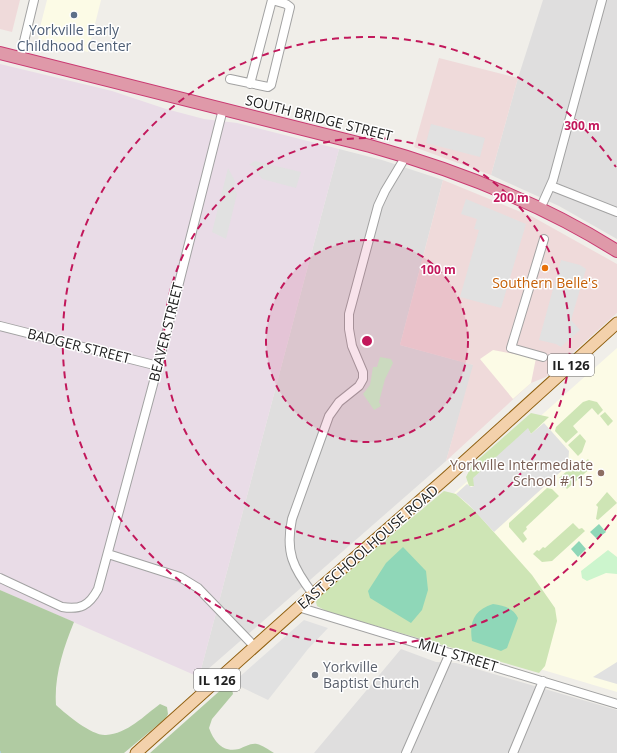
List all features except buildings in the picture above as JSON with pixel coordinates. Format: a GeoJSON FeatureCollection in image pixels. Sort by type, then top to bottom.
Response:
{"type":"FeatureCollection","features":[{"type":"Feature","properties":{"kind":"highway","name":"SOUTH BRIDGE STREET"},"geometry":{"type":"LineString","coordinates":[[0,53],[406,156],[479,182],[540,209],[617,251]]}},
{"type":"Feature","properties":{"kind":"main road","name":"EAST SCHOOLHOUSE ROAD"},"geometry":{"type":"LineString","coordinates":[[136,753],[298,607],[446,478],[617,323]]}},
{"type":"Feature","properties":{"kind":"street"},"geometry":{"type":"LineString","coordinates":[[20,58],[34,0]]}},
{"type":"Feature","properties":{"kind":"street"},"geometry":{"type":"LineString","coordinates":[[230,79],[250,84],[268,87],[271,85],[290,7],[272,0],[250,84]]}},
{"type":"Feature","properties":{"kind":"street"},"geometry":{"type":"LineString","coordinates":[[540,209],[551,186],[602,0]]}},
{"type":"Feature","properties":{"kind":"street","name":"BEAVER STREET"},"geometry":{"type":"LineString","coordinates":[[0,578],[62,607],[72,609],[83,606],[92,600],[98,589],[158,366],[223,109]]}},
{"type":"Feature","properties":{"kind":"street"},"geometry":{"type":"LineString","coordinates":[[313,594],[295,569],[290,552],[288,536],[292,519],[329,416],[339,402],[359,386],[363,379],[363,372],[352,346],[349,329],[349,314],[378,206],[385,191],[406,156]]}},
{"type":"Feature","properties":{"kind":"street"},"geometry":{"type":"LineString","coordinates":[[551,186],[617,212]]}},
{"type":"Feature","properties":{"kind":"street"},"geometry":{"type":"LineString","coordinates":[[543,357],[511,348],[544,240]]}},
{"type":"Feature","properties":{"kind":"street","name":"BADGER STREET"},"geometry":{"type":"LineString","coordinates":[[0,326],[158,366]]}},
{"type":"Feature","properties":{"kind":"street"},"geometry":{"type":"LineString","coordinates":[[108,554],[156,568],[186,580],[198,588],[255,646]]}},
{"type":"Feature","properties":{"kind":"street","name":"MILL STREET"},"geometry":{"type":"LineString","coordinates":[[298,607],[617,704]]}},
{"type":"Feature","properties":{"kind":"street"},"geometry":{"type":"LineString","coordinates":[[406,753],[450,653]]}},
{"type":"Feature","properties":{"kind":"street"},"geometry":{"type":"LineString","coordinates":[[512,753],[543,681]]}},
{"type":"Feature","properties":{"kind":"shaded area"},"geometry":{"type":"Polygon","coordinates":[[[0,0],[20,0],[12,32],[0,29],[0,0]]]}},
{"type":"Feature","properties":{"kind":"shaded area","name":"Yorkville Early Childhood Center"},"geometry":{"type":"Polygon","coordinates":[[[47,0],[101,0],[88,52],[39,39],[38,35],[47,0]]]}},
{"type":"Feature","properties":{"kind":"shaded area"},"geometry":{"type":"Polygon","coordinates":[[[543,0],[617,0],[617,239],[559,206],[491,175],[518,78],[543,0]]]}},
{"type":"Feature","properties":{"kind":"shaded area"},"geometry":{"type":"Polygon","coordinates":[[[439,58],[518,78],[491,175],[414,147],[439,58]]]}},
{"type":"Feature","properties":{"kind":"shaded area"},"geometry":{"type":"Polygon","coordinates":[[[0,64],[112,91],[166,109],[204,119],[237,123],[339,149],[199,677],[0,590],[0,64]]]}},
{"type":"Feature","properties":{"kind":"shaded area"},"geometry":{"type":"Polygon","coordinates":[[[431,124],[485,138],[480,157],[426,143],[431,124]]]}},
{"type":"Feature","properties":{"kind":"shaded area"},"geometry":{"type":"Polygon","coordinates":[[[339,149],[382,160],[443,180],[400,345],[474,365],[446,461],[199,677],[339,149]]]}},
{"type":"Feature","properties":{"kind":"shaded area"},"geometry":{"type":"Polygon","coordinates":[[[255,161],[301,172],[296,188],[262,179],[253,166],[249,165],[255,161]]]}},
{"type":"Feature","properties":{"kind":"shaded area"},"geometry":{"type":"Polygon","coordinates":[[[228,168],[235,181],[234,187],[237,194],[226,239],[212,232],[228,168]]]}},
{"type":"Feature","properties":{"kind":"shaded area"},"geometry":{"type":"Polygon","coordinates":[[[443,180],[533,217],[617,264],[617,313],[546,377],[531,383],[446,461],[473,365],[400,345],[443,180]]]}},
{"type":"Feature","properties":{"kind":"shaded area"},"geometry":{"type":"Polygon","coordinates":[[[466,199],[526,224],[501,308],[460,297],[479,230],[474,229],[477,219],[461,214],[466,199]]]}},
{"type":"Feature","properties":{"kind":"shaded area"},"geometry":{"type":"Polygon","coordinates":[[[561,260],[580,265],[586,269],[571,320],[580,330],[561,347],[556,344],[539,340],[561,260]]]}},
{"type":"Feature","properties":{"kind":"shaded area"},"geometry":{"type":"Polygon","coordinates":[[[617,348],[617,692],[333,607],[333,601],[617,348]]]}},
{"type":"Feature","properties":{"kind":"shaded area"},"geometry":{"type":"Polygon","coordinates":[[[493,350],[536,358],[531,383],[513,399],[480,359],[493,350]]]}},
{"type":"Feature","properties":{"kind":"shaded area"},"geometry":{"type":"Polygon","coordinates":[[[544,423],[569,451],[568,465],[494,532],[469,505],[456,494],[467,484],[471,487],[474,486],[473,478],[528,428],[531,434],[544,423]]]}},
{"type":"Feature","properties":{"kind":"shaded area"},"geometry":{"type":"Polygon","coordinates":[[[304,620],[328,628],[308,649],[268,700],[237,685],[236,680],[304,620]]]}},
{"type":"Feature","properties":{"kind":"shaded area"},"geometry":{"type":"Polygon","coordinates":[[[401,649],[436,662],[456,663],[617,710],[617,753],[314,753],[401,649]]]}},
{"type":"Feature","properties":{"kind":"shaded area"},"geometry":{"type":"Polygon","coordinates":[[[617,662],[617,684],[593,677],[617,662]]]}},
{"type":"Feature","properties":{"kind":"green space"},"geometry":{"type":"Polygon","coordinates":[[[380,357],[391,359],[393,363],[385,379],[379,402],[381,406],[374,410],[363,394],[370,385],[373,367],[377,367],[380,357]]]}},
{"type":"Feature","properties":{"kind":"green space"},"geometry":{"type":"Polygon","coordinates":[[[589,400],[597,402],[603,410],[598,415],[592,408],[573,426],[578,432],[566,443],[555,431],[556,427],[583,402],[589,400]]]}},
{"type":"Feature","properties":{"kind":"green space"},"geometry":{"type":"Polygon","coordinates":[[[605,412],[613,421],[608,426],[600,416],[605,412]]]}},
{"type":"Feature","properties":{"kind":"green space"},"geometry":{"type":"Polygon","coordinates":[[[531,413],[549,417],[531,434],[528,429],[474,478],[474,486],[469,486],[466,477],[472,465],[531,413]]]}},
{"type":"Feature","properties":{"kind":"green space"},"geometry":{"type":"Polygon","coordinates":[[[580,434],[586,441],[582,452],[578,456],[568,445],[580,434]]]}},
{"type":"Feature","properties":{"kind":"green space"},"geometry":{"type":"Polygon","coordinates":[[[588,459],[593,466],[567,489],[565,487],[563,488],[561,485],[565,483],[565,480],[559,478],[575,464],[581,465],[588,459]]]}},
{"type":"Feature","properties":{"kind":"green space"},"geometry":{"type":"Polygon","coordinates":[[[547,488],[552,489],[559,496],[526,527],[527,529],[523,533],[527,539],[523,543],[509,527],[509,523],[547,488]]]}},
{"type":"Feature","properties":{"kind":"green space"},"geometry":{"type":"Polygon","coordinates":[[[444,491],[456,494],[476,512],[532,575],[555,608],[557,621],[545,666],[539,673],[328,612],[317,606],[316,602],[322,593],[444,491]]]}},
{"type":"Feature","properties":{"kind":"green space"},"geometry":{"type":"Polygon","coordinates":[[[607,492],[617,503],[598,520],[596,519],[598,507],[596,505],[607,492]]]}},
{"type":"Feature","properties":{"kind":"green space"},"geometry":{"type":"Polygon","coordinates":[[[573,523],[579,529],[582,528],[585,531],[552,561],[542,562],[533,554],[543,547],[545,548],[573,523]]]}},
{"type":"Feature","properties":{"kind":"green space"},"geometry":{"type":"Polygon","coordinates":[[[599,524],[606,532],[597,539],[590,532],[599,524]]]}},
{"type":"Feature","properties":{"kind":"green space"},"geometry":{"type":"Polygon","coordinates":[[[579,541],[586,549],[578,557],[571,549],[579,541]]]}},
{"type":"Feature","properties":{"kind":"green space"},"geometry":{"type":"Polygon","coordinates":[[[403,547],[426,571],[428,590],[422,610],[411,623],[370,598],[368,591],[386,563],[403,547]]]}},
{"type":"Feature","properties":{"kind":"green space"},"geometry":{"type":"Polygon","coordinates":[[[608,550],[617,557],[617,574],[606,573],[587,581],[582,578],[581,571],[608,550]]]}},
{"type":"Feature","properties":{"kind":"green space"},"geometry":{"type":"Polygon","coordinates":[[[0,590],[74,622],[66,642],[56,684],[56,705],[73,719],[87,729],[106,735],[114,734],[128,728],[160,704],[167,707],[168,714],[166,718],[124,753],[0,753],[0,590]]]}},
{"type":"Feature","properties":{"kind":"green space"},"geometry":{"type":"Polygon","coordinates":[[[493,604],[511,609],[518,618],[507,648],[501,651],[472,641],[471,628],[474,618],[481,610],[493,604]]]}},
{"type":"Feature","properties":{"kind":"green space"},"geometry":{"type":"Polygon","coordinates":[[[224,687],[232,689],[233,694],[212,719],[209,728],[216,741],[223,748],[233,750],[257,744],[274,753],[150,753],[224,687]]]}},
{"type":"Feature","properties":{"kind":"place","name":"Yorkville Early Childhood Center"},"geometry":{"type":"Point","coordinates":[74,15]}},
{"type":"Feature","properties":{"kind":"place","name":"Southern Belle's"},"geometry":{"type":"Point","coordinates":[545,268]}},
{"type":"Feature","properties":{"kind":"place","name":"Yorkville Intermediate School #115"},"geometry":{"type":"Point","coordinates":[601,473]}},
{"type":"Feature","properties":{"kind":"place","name":"Yorkville Baptist Church"},"geometry":{"type":"Point","coordinates":[315,675]}}]}
